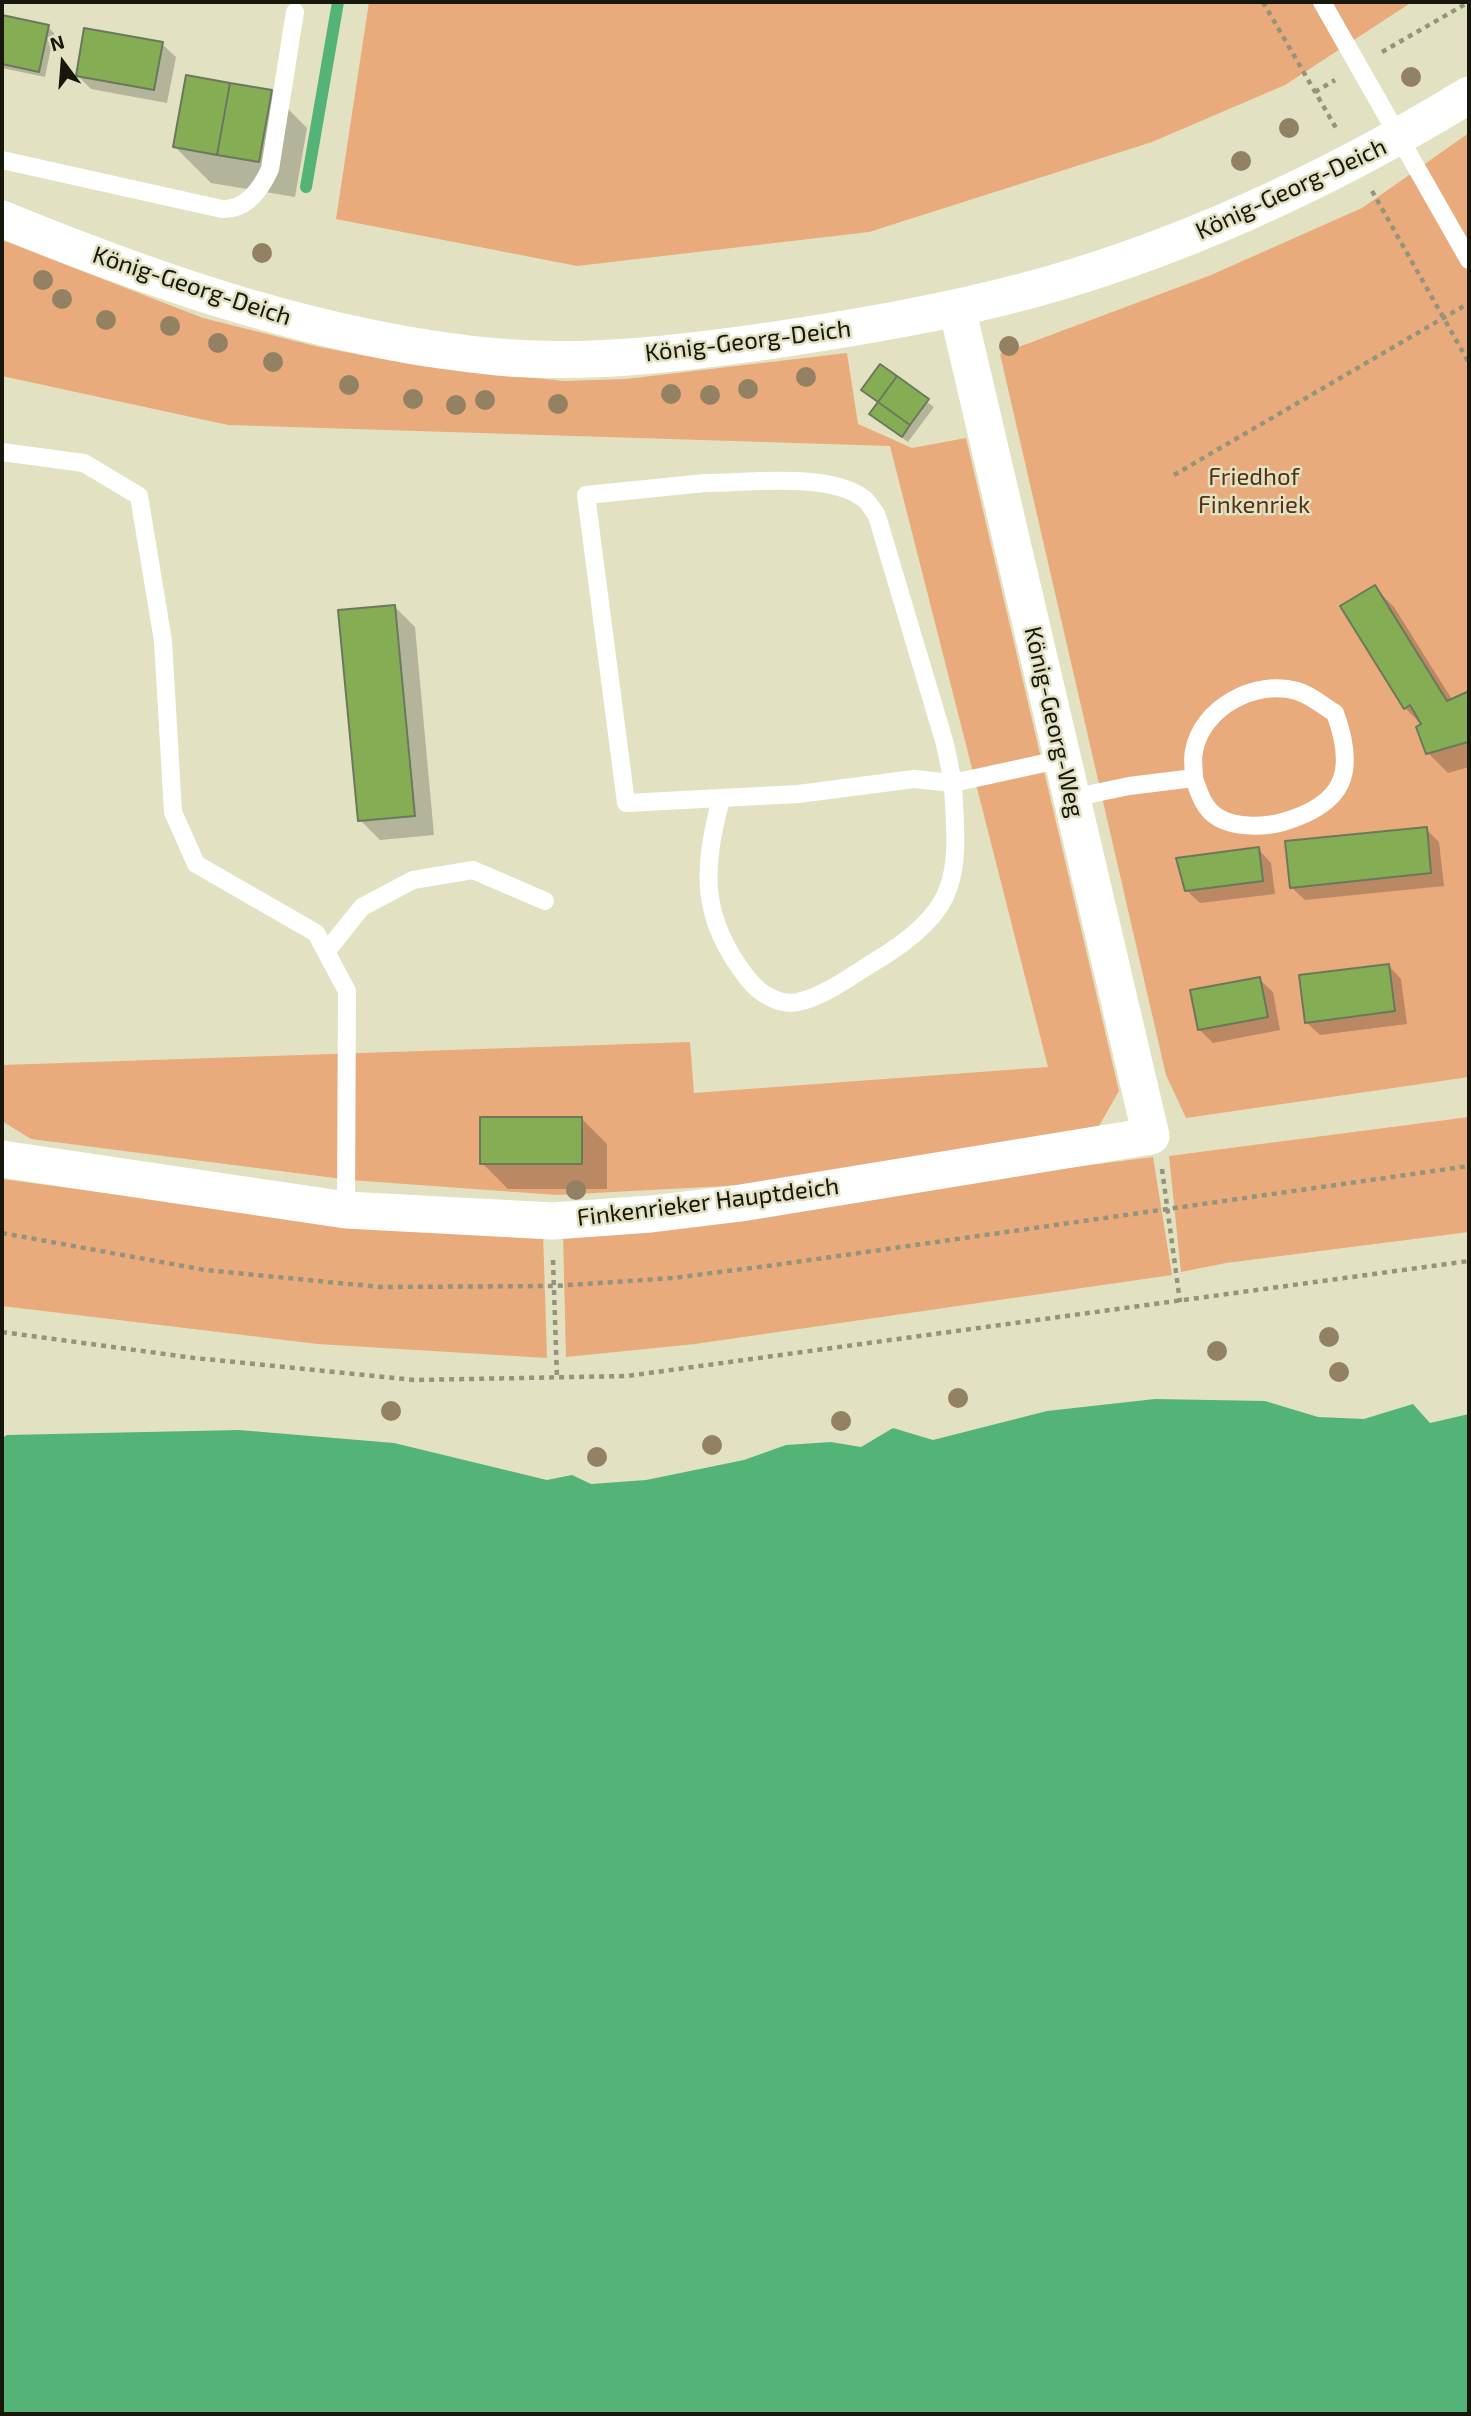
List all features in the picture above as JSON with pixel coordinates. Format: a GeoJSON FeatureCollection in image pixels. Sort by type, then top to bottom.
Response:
{"type":"FeatureCollection","features":[{"type":"Feature","properties":{"kind":"street","name":"König-Georg-Deich"},"geometry":{"type":"LineString","coordinates":[[2,219],[216,299],[327,328],[423,347],[500,357],[563,359],[711,349],[861,327],[957,308],[1028,291],[1175,243],[1271,201],[1399,138],[1469,95]]}},
{"type":"Feature","properties":{"kind":"street","name":"König-Georg-Weg"},"geometry":{"type":"LineString","coordinates":[[957,308],[1156,1146]]}},
{"type":"Feature","properties":{"kind":"street","name":"Finkenrieker Hauptdeich"},"geometry":{"type":"LineString","coordinates":[[5,1157],[346,1210],[553,1221],[651,1214],[741,1203],[1156,1146]]}},
{"type":"Feature","properties":{"kind":"lane"},"geometry":{"type":"LineString","coordinates":[[1322,2],[1469,260]]}},
{"type":"Feature","properties":{"kind":"lane"},"geometry":{"type":"LineString","coordinates":[[2,160],[209,206],[230,209],[238,207],[262,187],[270,169],[295,12]]}},
{"type":"Feature","properties":{"kind":"lane"},"geometry":{"type":"LineString","coordinates":[[2,452],[84,463],[139,496],[163,641],[173,812],[196,864],[316,933],[347,991],[346,1210]]}},
{"type":"Feature","properties":{"kind":"lane"},"geometry":{"type":"LineString","coordinates":[[721,799],[712,835],[708,875],[712,916],[727,953],[756,990],[772,999],[797,1002],[822,992],[885,955],[935,915],[949,888],[955,844],[953,783],[945,744],[877,516],[864,499],[841,487],[809,482],[705,483],[642,487],[586,495],[626,803],[798,794],[914,779],[953,783],[1062,759]]}},
{"type":"Feature","properties":{"kind":"lane"},"geometry":{"type":"LineString","coordinates":[[1260,690],[1297,691],[1335,713],[1346,753],[1345,771],[1338,790],[1325,805],[1304,816],[1272,825],[1244,825],[1219,818],[1203,803],[1194,778],[1194,751],[1202,729],[1216,712],[1236,698],[1260,690]]}},
{"type":"Feature","properties":{"kind":"lane"},"geometry":{"type":"LineString","coordinates":[[1072,798],[1194,778]]}},
{"type":"Feature","properties":{"kind":"lane"},"geometry":{"type":"LineString","coordinates":[[326,952],[362,907],[413,880],[473,870],[545,901]]}},
{"type":"Feature","properties":{"kind":"path"},"geometry":{"type":"LineString","coordinates":[[1263,2],[1341,136]]}},
{"type":"Feature","properties":{"kind":"path"},"geometry":{"type":"LineString","coordinates":[[1315,92],[1469,2]]}},
{"type":"Feature","properties":{"kind":"path"},"geometry":{"type":"LineString","coordinates":[[1372,190],[1469,363]]}},
{"type":"Feature","properties":{"kind":"path"},"geometry":{"type":"LineString","coordinates":[[1174,475],[1469,303]]}},
{"type":"Feature","properties":{"kind":"path"},"geometry":{"type":"LineString","coordinates":[[1156,1146],[1168,1209],[1180,1302]]}},
{"type":"Feature","properties":{"kind":"path"},"geometry":{"type":"LineString","coordinates":[[1168,1209],[1469,1166]]}},
{"type":"Feature","properties":{"kind":"path"},"geometry":{"type":"LineString","coordinates":[[2,1332],[194,1358],[415,1380],[627,1376],[1469,1261]]}},
{"type":"Feature","properties":{"kind":"path"},"geometry":{"type":"LineString","coordinates":[[554,1286],[557,1378]]}},
{"type":"Feature","properties":{"kind":"green space"},"geometry":{"type":"Polygon","coordinates":[[[369,2],[1412,2],[1285,85],[1152,142],[869,232],[577,266],[336,219],[369,2]]]}},
{"type":"Feature","properties":{"kind":"green space","name":"Friedhof Finkenriek"},"geometry":{"type":"Polygon","coordinates":[[[1469,133],[1469,1077],[1186,1118],[1166,1075],[1000,354],[1211,275],[1362,208],[1469,133]]]}},
{"type":"Feature","properties":{"kind":"green space"},"geometry":{"type":"Polygon","coordinates":[[[2,240],[203,318],[319,347],[420,366],[564,381],[626,379],[847,353],[858,424],[912,448],[966,438],[1119,1091],[1099,1126],[744,1185],[557,1195],[350,1180],[31,1139],[2,1121],[2,1065],[690,1042],[694,1093],[1048,1067],[890,446],[228,425],[2,376],[2,240]]]}},
{"type":"Feature","properties":{"kind":"green space"},"geometry":{"type":"Polygon","coordinates":[[[1469,1117],[1469,1232],[1226,1263],[1181,1272],[1169,1156],[1469,1117]]]}},
{"type":"Feature","properties":{"kind":"green space"},"geometry":{"type":"Polygon","coordinates":[[[1153,1157],[1172,1275],[695,1344],[566,1357],[563,1233],[1153,1157]]]}},
{"type":"Feature","properties":{"kind":"green space"},"geometry":{"type":"Polygon","coordinates":[[[2,1179],[277,1216],[543,1232],[547,1358],[318,1344],[2,1306],[2,1179]]]}},
{"type":"Feature","properties":{"kind":"shaded area"},"geometry":{"type":"Polygon","coordinates":[[[1155,1399],[1265,1401],[1318,1417],[1364,1419],[1413,1404],[1430,1423],[1469,1414],[1469,2414],[2,2414],[2,1438],[7,1435],[239,1430],[394,1443],[547,1480],[572,1475],[591,1484],[646,1480],[744,1460],[786,1445],[831,1442],[861,1447],[893,1428],[933,1440],[1047,1411],[1155,1399]]]}},
{"type":"Feature","properties":{"kind":"building"},"geometry":{"type":"Polygon","coordinates":[[[2,15],[49,25],[39,72],[2,64],[2,15]]]}},
{"type":"Feature","properties":{"kind":"building"},"geometry":{"type":"Polygon","coordinates":[[[84,28],[163,42],[154,90],[76,76],[84,28]]]}},
{"type":"Feature","properties":{"kind":"building"},"geometry":{"type":"Polygon","coordinates":[[[186,75],[230,83],[217,155],[173,147],[186,75]]]}},
{"type":"Feature","properties":{"kind":"building"},"geometry":{"type":"Polygon","coordinates":[[[230,83],[272,90],[259,162],[217,155],[230,83]]]}},
{"type":"Feature","properties":{"kind":"building"},"geometry":{"type":"Polygon","coordinates":[[[880,364],[897,376],[878,402],[861,390],[880,364]]]}},
{"type":"Feature","properties":{"kind":"building"},"geometry":{"type":"Polygon","coordinates":[[[897,376],[929,399],[910,425],[878,402],[897,376]]]}},
{"type":"Feature","properties":{"kind":"building"},"geometry":{"type":"Polygon","coordinates":[[[878,402],[910,425],[902,437],[869,414],[878,402]]]}},
{"type":"Feature","properties":{"kind":"building"},"geometry":{"type":"Polygon","coordinates":[[[1375,585],[1447,701],[1469,691],[1469,745],[1468,742],[1426,754],[1416,727],[1421,724],[1410,705],[1404,709],[1340,606],[1375,585]]]}},
{"type":"Feature","properties":{"kind":"building"},"geometry":{"type":"Polygon","coordinates":[[[395,605],[415,816],[358,821],[338,610],[395,605]]]}},
{"type":"Feature","properties":{"kind":"building"},"geometry":{"type":"Polygon","coordinates":[[[1427,827],[1431,873],[1290,888],[1285,841],[1427,827]]]}},
{"type":"Feature","properties":{"kind":"building"},"geometry":{"type":"Polygon","coordinates":[[[1259,847],[1263,881],[1185,891],[1176,858],[1259,847]]]}},
{"type":"Feature","properties":{"kind":"building"},"geometry":{"type":"Polygon","coordinates":[[[1389,964],[1395,1011],[1305,1023],[1299,975],[1389,964]]]}},
{"type":"Feature","properties":{"kind":"building"},"geometry":{"type":"Polygon","coordinates":[[[1260,977],[1268,1017],[1198,1030],[1190,990],[1260,977]]]}},
{"type":"Feature","properties":{"kind":"building"},"geometry":{"type":"Polygon","coordinates":[[[480,1117],[582,1117],[582,1164],[480,1164],[480,1117]]]}},
{"type":"Feature","properties":{"kind":"waterway"},"geometry":{"type":"LineString","coordinates":[[306,187],[338,2]]}}]}
